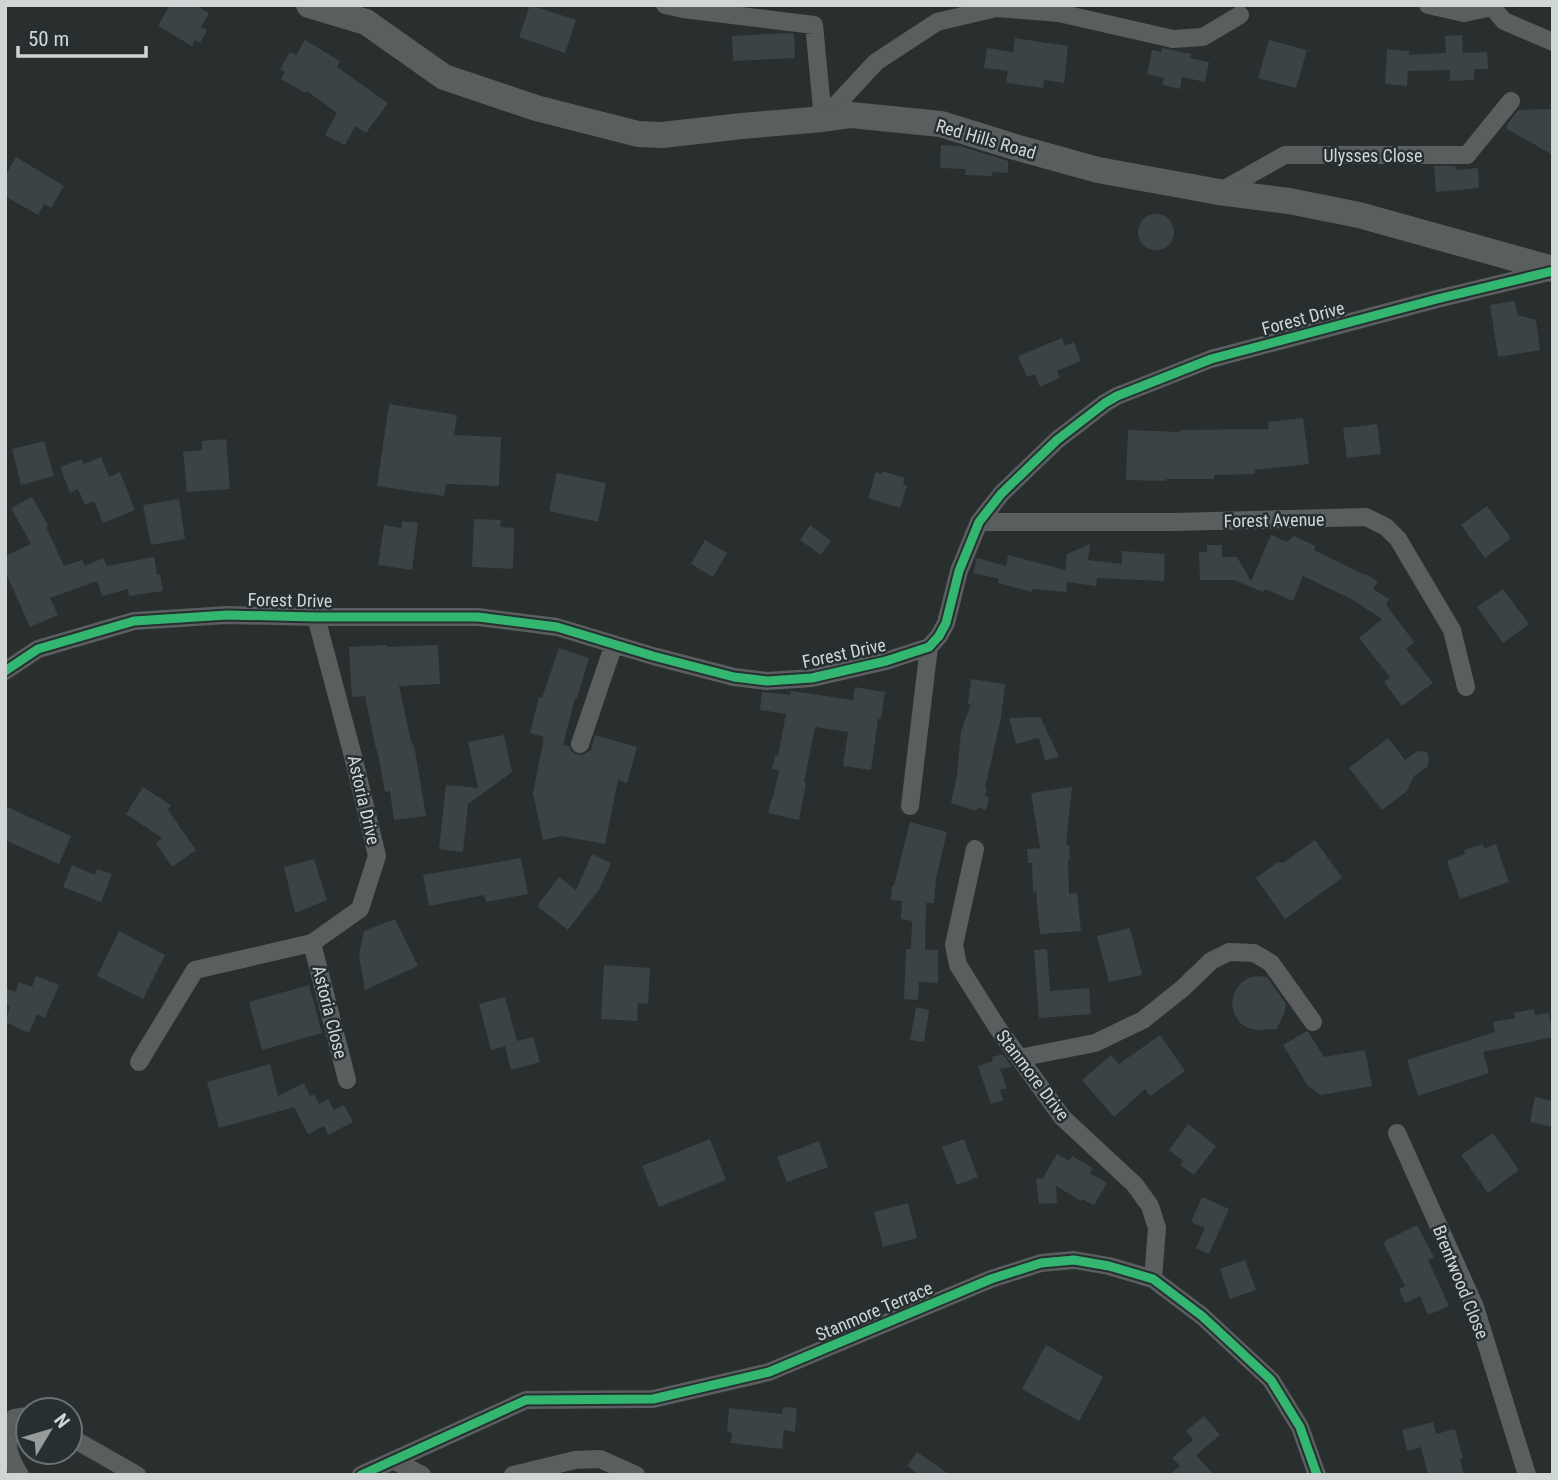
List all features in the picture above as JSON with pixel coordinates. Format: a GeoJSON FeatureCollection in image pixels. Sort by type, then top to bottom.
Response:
{"type":"FeatureCollection","features":[{"type":"Feature","properties":{"kind":"main road","name":"Red Hills Road"},"geometry":{"type":"LineString","coordinates":[[309,5],[366,22],[444,77],[536,108],[638,134],[662,135],[851,115],[941,124],[1098,170],[1359,215],[1553,270]]}},
{"type":"Feature","properties":{"kind":"street"},"geometry":{"type":"LineString","coordinates":[[665,5],[814,25],[823,119]]}},
{"type":"Feature","properties":{"kind":"street"},"geometry":{"type":"LineString","coordinates":[[1428,5],[1464,13],[1492,6],[1504,21],[1553,42]]}},
{"type":"Feature","properties":{"kind":"street"},"geometry":{"type":"LineString","coordinates":[[823,119],[876,62],[937,22],[996,8],[1059,13],[1173,39],[1203,37],[1240,15]]}},
{"type":"Feature","properties":{"kind":"street","name":"Ulysses Close"},"geometry":{"type":"LineString","coordinates":[[1219,192],[1286,155],[1467,155],[1511,101]]}},
{"type":"Feature","properties":{"kind":"street","name":"Forest Drive"},"geometry":{"type":"LineString","coordinates":[[5,671],[38,649],[134,621],[227,615],[478,617],[557,626],[653,656],[734,677],[767,681],[812,678],[886,661],[929,647],[939,636],[946,623],[959,571],[979,522],[1001,494],[1057,440],[1105,403],[1212,359],[1553,270]]}},
{"type":"Feature","properties":{"kind":"street","name":"Forest Avenue"},"geometry":{"type":"LineString","coordinates":[[979,522],[1174,522],[1366,517],[1386,527],[1398,539],[1452,630],[1466,687]]}},
{"type":"Feature","properties":{"kind":"street","name":"Astoria Drive"},"geometry":{"type":"LineString","coordinates":[[139,1062],[195,971],[312,943],[360,909],[377,856],[355,760],[316,617]]}},
{"type":"Feature","properties":{"kind":"street"},"geometry":{"type":"LineString","coordinates":[[580,744],[614,644]]}},
{"type":"Feature","properties":{"kind":"street"},"geometry":{"type":"LineString","coordinates":[[910,806],[929,647]]}},
{"type":"Feature","properties":{"kind":"street","name":"Stanmore Drive"},"geometry":{"type":"LineString","coordinates":[[975,849],[954,945],[958,965],[997,1027],[1062,1117],[1135,1185],[1150,1206],[1157,1228],[1153,1279]]}},
{"type":"Feature","properties":{"kind":"street","name":"Astoria Close"},"geometry":{"type":"LineString","coordinates":[[312,943],[347,1080]]}},
{"type":"Feature","properties":{"kind":"street"},"geometry":{"type":"LineString","coordinates":[[1019,1058],[1095,1042],[1143,1020],[1211,961],[1229,952],[1254,953],[1271,963],[1313,1022]]}},
{"type":"Feature","properties":{"kind":"street","name":"Brentwood Close"},"geometry":{"type":"LineString","coordinates":[[1397,1133],[1475,1307],[1527,1475]]}},
{"type":"Feature","properties":{"kind":"street","name":"Stanmore Terrace"},"geometry":{"type":"LineString","coordinates":[[361,1475],[526,1400],[653,1399],[769,1372],[991,1279],[1041,1263],[1074,1260],[1109,1266],[1153,1279],[1202,1316],[1271,1380],[1300,1427],[1317,1475]]}},
{"type":"Feature","properties":{"kind":"street"},"geometry":{"type":"LineString","coordinates":[[14,1418],[7,1440],[14,1465]]}},
{"type":"Feature","properties":{"kind":"street"},"geometry":{"type":"LineString","coordinates":[[84,1445],[137,1475]]}},
{"type":"Feature","properties":{"kind":"street"},"geometry":{"type":"LineString","coordinates":[[513,1475],[575,1460],[600,1459],[636,1475]]}},
{"type":"Feature","properties":{"kind":"street"},"geometry":{"type":"LineString","coordinates":[[393,1460],[422,1475]]}},
{"type":"Feature","properties":{"kind":"building"},"geometry":{"type":"Polygon","coordinates":[[[170,5],[195,5],[209,13],[201,27],[207,30],[200,43],[195,40],[192,46],[158,26],[170,5]]]}},
{"type":"Feature","properties":{"kind":"building"},"geometry":{"type":"Polygon","coordinates":[[[530,5],[576,20],[565,53],[519,37],[530,5]]]}},
{"type":"Feature","properties":{"kind":"building"},"geometry":{"type":"Polygon","coordinates":[[[794,34],[795,58],[733,61],[732,36],[794,34]]]}},
{"type":"Feature","properties":{"kind":"building"},"geometry":{"type":"Polygon","coordinates":[[[1462,35],[1463,53],[1487,52],[1488,69],[1474,69],[1474,80],[1450,81],[1450,70],[1408,71],[1407,86],[1385,84],[1387,49],[1409,51],[1409,55],[1446,53],[1445,36],[1462,35]]]}},
{"type":"Feature","properties":{"kind":"building"},"geometry":{"type":"Polygon","coordinates":[[[1015,38],[1068,46],[1064,83],[1044,80],[1043,88],[1006,83],[1008,71],[984,68],[987,48],[1013,52],[1015,38]]]}},
{"type":"Feature","properties":{"kind":"building"},"geometry":{"type":"Polygon","coordinates":[[[305,40],[340,61],[337,67],[388,103],[366,133],[355,126],[345,145],[325,135],[337,113],[307,91],[305,93],[281,79],[285,72],[280,69],[290,52],[296,55],[305,40]]]}},
{"type":"Feature","properties":{"kind":"building"},"geometry":{"type":"Polygon","coordinates":[[[1269,40],[1307,50],[1296,88],[1258,78],[1269,40]]]}},
{"type":"Feature","properties":{"kind":"building"},"geometry":{"type":"Polygon","coordinates":[[[1162,48],[1191,54],[1190,58],[1209,62],[1205,82],[1182,77],[1180,89],[1162,85],[1164,78],[1147,74],[1152,50],[1161,52],[1162,48]]]}},
{"type":"Feature","properties":{"kind":"building"},"geometry":{"type":"Polygon","coordinates":[[[1553,109],[1553,155],[1507,129],[1518,110],[1553,109]]]}},
{"type":"Feature","properties":{"kind":"building"},"geometry":{"type":"Polygon","coordinates":[[[941,145],[960,146],[1008,161],[1008,173],[992,172],[992,176],[965,175],[966,169],[940,168],[941,145]]]}},
{"type":"Feature","properties":{"kind":"building"},"geometry":{"type":"Polygon","coordinates":[[[16,157],[64,186],[51,208],[44,204],[38,215],[5,196],[5,176],[16,157]]]}},
{"type":"Feature","properties":{"kind":"building"},"geometry":{"type":"Polygon","coordinates":[[[1434,166],[1455,166],[1456,170],[1478,168],[1479,188],[1436,192],[1434,166]]]}},
{"type":"Feature","properties":{"kind":"building"},"geometry":{"type":"Polygon","coordinates":[[[1156,214],[1169,219],[1174,232],[1169,245],[1156,250],[1143,245],[1138,232],[1143,219],[1156,214]]]}},
{"type":"Feature","properties":{"kind":"building"},"geometry":{"type":"Polygon","coordinates":[[[1515,301],[1517,315],[1536,320],[1540,350],[1498,357],[1490,305],[1515,301]]]}},
{"type":"Feature","properties":{"kind":"building"},"geometry":{"type":"Polygon","coordinates":[[[1062,338],[1065,346],[1074,342],[1081,361],[1057,371],[1060,378],[1040,387],[1035,374],[1027,377],[1018,356],[1062,338]]]}},
{"type":"Feature","properties":{"kind":"building"},"geometry":{"type":"Polygon","coordinates":[[[389,404],[457,415],[454,435],[501,437],[499,486],[446,484],[444,496],[377,486],[389,404]]]}},
{"type":"Feature","properties":{"kind":"building"},"geometry":{"type":"Polygon","coordinates":[[[1303,418],[1309,464],[1255,470],[1255,474],[1214,475],[1214,479],[1126,480],[1128,430],[1180,432],[1269,429],[1268,422],[1303,418]]]}},
{"type":"Feature","properties":{"kind":"building"},"geometry":{"type":"Polygon","coordinates":[[[1377,424],[1381,454],[1347,458],[1343,428],[1377,424]]]}},
{"type":"Feature","properties":{"kind":"building"},"geometry":{"type":"Polygon","coordinates":[[[226,439],[230,489],[187,492],[183,452],[202,450],[202,441],[226,439]]]}},
{"type":"Feature","properties":{"kind":"building"},"geometry":{"type":"Polygon","coordinates":[[[44,441],[54,476],[21,485],[12,449],[44,441]]]}},
{"type":"Feature","properties":{"kind":"building"},"geometry":{"type":"Polygon","coordinates":[[[101,457],[109,477],[120,472],[135,510],[103,523],[94,501],[85,505],[78,489],[70,493],[60,467],[82,459],[84,464],[101,457]]]}},
{"type":"Feature","properties":{"kind":"building"},"geometry":{"type":"Polygon","coordinates":[[[882,471],[905,478],[903,484],[907,486],[900,508],[868,498],[876,472],[882,474],[882,471]]]}},
{"type":"Feature","properties":{"kind":"building"},"geometry":{"type":"Polygon","coordinates":[[[557,473],[606,483],[598,522],[549,511],[557,473]]]}},
{"type":"Feature","properties":{"kind":"building"},"geometry":{"type":"Polygon","coordinates":[[[32,497],[48,525],[46,527],[64,566],[82,560],[85,566],[103,558],[107,566],[154,557],[163,591],[129,596],[128,589],[102,596],[97,581],[50,598],[58,615],[30,627],[5,571],[5,556],[31,544],[11,508],[32,497]]]}},
{"type":"Feature","properties":{"kind":"building"},"geometry":{"type":"Polygon","coordinates":[[[179,499],[185,539],[151,545],[143,505],[179,499]]]}},
{"type":"Feature","properties":{"kind":"building"},"geometry":{"type":"Polygon","coordinates":[[[1487,506],[1511,538],[1485,558],[1461,525],[1487,506]]]}},
{"type":"Feature","properties":{"kind":"building"},"geometry":{"type":"Polygon","coordinates":[[[474,519],[501,520],[500,527],[514,528],[513,569],[472,567],[474,519]]]}},
{"type":"Feature","properties":{"kind":"building"},"geometry":{"type":"Polygon","coordinates":[[[402,521],[418,523],[412,570],[378,565],[384,525],[401,528],[402,521]]]}},
{"type":"Feature","properties":{"kind":"building"},"geometry":{"type":"Polygon","coordinates":[[[810,525],[831,541],[821,555],[800,540],[810,525]]]}},
{"type":"Feature","properties":{"kind":"building"},"geometry":{"type":"Polygon","coordinates":[[[1271,535],[1287,542],[1294,536],[1316,546],[1314,550],[1378,582],[1373,589],[1389,599],[1386,605],[1414,642],[1406,649],[1433,683],[1402,706],[1384,682],[1390,677],[1359,638],[1382,619],[1351,599],[1303,576],[1293,601],[1234,580],[1200,580],[1199,552],[1207,552],[1207,545],[1222,545],[1222,557],[1237,557],[1251,581],[1271,535]]]}},
{"type":"Feature","properties":{"kind":"building"},"geometry":{"type":"Polygon","coordinates":[[[705,540],[727,553],[713,577],[691,564],[705,540]]]}},
{"type":"Feature","properties":{"kind":"building"},"geometry":{"type":"Polygon","coordinates":[[[1090,544],[1088,560],[1122,564],[1122,551],[1165,554],[1164,581],[1097,578],[1096,586],[1067,582],[1066,592],[1033,589],[1032,592],[998,583],[999,579],[973,573],[977,558],[1006,566],[1008,555],[1065,570],[1067,554],[1090,544]]]}},
{"type":"Feature","properties":{"kind":"building"},"geometry":{"type":"Polygon","coordinates":[[[1503,589],[1529,624],[1503,643],[1477,607],[1503,589]]]}},
{"type":"Feature","properties":{"kind":"building"},"geometry":{"type":"Polygon","coordinates":[[[438,645],[440,684],[399,686],[414,745],[426,816],[394,820],[390,791],[385,792],[365,696],[352,697],[349,647],[438,645]]]}},
{"type":"Feature","properties":{"kind":"building"},"geometry":{"type":"Polygon","coordinates":[[[559,648],[589,658],[563,745],[569,746],[576,754],[583,755],[591,750],[595,735],[637,747],[627,783],[618,780],[605,844],[562,836],[543,840],[533,793],[544,737],[530,733],[539,697],[542,698],[559,648]]]}},
{"type":"Feature","properties":{"kind":"building"},"geometry":{"type":"Polygon","coordinates":[[[971,679],[1005,684],[1001,718],[985,788],[985,796],[989,797],[986,810],[978,807],[976,811],[951,803],[961,731],[971,704],[968,704],[971,679]]]}},
{"type":"Feature","properties":{"kind":"building"},"geometry":{"type":"Polygon","coordinates":[[[855,687],[885,692],[881,719],[878,719],[871,770],[843,766],[848,732],[815,727],[799,820],[768,813],[779,770],[772,769],[775,756],[778,756],[786,714],[760,710],[762,692],[790,695],[791,691],[853,700],[855,687]]]}},
{"type":"Feature","properties":{"kind":"building"},"geometry":{"type":"Polygon","coordinates":[[[1041,717],[1059,757],[1045,760],[1039,738],[1016,744],[1009,718],[1041,717]]]}},
{"type":"Feature","properties":{"kind":"building"},"geometry":{"type":"Polygon","coordinates":[[[504,735],[512,772],[468,804],[463,852],[439,849],[446,785],[478,788],[468,742],[504,735]]]}},
{"type":"Feature","properties":{"kind":"building"},"geometry":{"type":"Polygon","coordinates":[[[1388,738],[1405,760],[1418,751],[1426,752],[1429,757],[1428,766],[1414,776],[1407,791],[1382,810],[1349,768],[1388,738]]]}},
{"type":"Feature","properties":{"kind":"building"},"geometry":{"type":"Polygon","coordinates":[[[143,787],[171,805],[168,810],[196,850],[172,867],[156,843],[162,838],[126,814],[143,787]]]}},
{"type":"Feature","properties":{"kind":"building"},"geometry":{"type":"Polygon","coordinates":[[[1072,787],[1066,845],[1069,845],[1070,859],[1069,894],[1077,893],[1081,931],[1040,934],[1036,891],[1033,892],[1032,863],[1028,863],[1027,849],[1040,848],[1031,793],[1072,787]]]}},
{"type":"Feature","properties":{"kind":"building"},"geometry":{"type":"Polygon","coordinates":[[[5,806],[71,836],[59,864],[5,840],[5,806]]]}},
{"type":"Feature","properties":{"kind":"building"},"geometry":{"type":"Polygon","coordinates":[[[910,822],[947,832],[936,878],[934,903],[926,903],[925,950],[938,950],[938,983],[919,982],[918,1000],[904,999],[906,949],[911,949],[912,921],[901,919],[902,901],[891,900],[892,886],[910,822]]]}},
{"type":"Feature","properties":{"kind":"building"},"geometry":{"type":"Polygon","coordinates":[[[1315,840],[1342,878],[1285,919],[1256,878],[1315,840]]]}},
{"type":"Feature","properties":{"kind":"building"},"geometry":{"type":"Polygon","coordinates":[[[1483,844],[1484,849],[1496,844],[1509,882],[1460,899],[1447,861],[1465,854],[1464,850],[1483,844]]]}},
{"type":"Feature","properties":{"kind":"building"},"geometry":{"type":"Polygon","coordinates":[[[592,854],[611,863],[600,888],[568,930],[537,906],[559,877],[576,890],[592,854]]]}},
{"type":"Feature","properties":{"kind":"building"},"geometry":{"type":"Polygon","coordinates":[[[521,858],[528,894],[486,902],[484,895],[429,906],[423,875],[521,858]]]}},
{"type":"Feature","properties":{"kind":"building"},"geometry":{"type":"Polygon","coordinates":[[[314,859],[327,900],[295,913],[284,867],[314,859]]]}},
{"type":"Feature","properties":{"kind":"building"},"geometry":{"type":"Polygon","coordinates":[[[72,865],[95,875],[97,869],[112,874],[101,902],[63,887],[72,865]]]}},
{"type":"Feature","properties":{"kind":"building"},"geometry":{"type":"Polygon","coordinates":[[[395,919],[418,966],[365,990],[359,956],[364,931],[395,919]]]}},
{"type":"Feature","properties":{"kind":"building"},"geometry":{"type":"Polygon","coordinates":[[[1130,928],[1142,975],[1109,982],[1097,936],[1130,928]]]}},
{"type":"Feature","properties":{"kind":"building"},"geometry":{"type":"Polygon","coordinates":[[[119,931],[165,955],[143,999],[97,976],[119,931]]]}},
{"type":"Feature","properties":{"kind":"building"},"geometry":{"type":"Polygon","coordinates":[[[1047,949],[1050,991],[1089,988],[1091,1014],[1039,1018],[1034,950],[1047,949]]]}},
{"type":"Feature","properties":{"kind":"building"},"geometry":{"type":"Polygon","coordinates":[[[604,965],[650,968],[648,1004],[638,1003],[637,1021],[601,1019],[604,965]]]}},
{"type":"Feature","properties":{"kind":"building"},"geometry":{"type":"Polygon","coordinates":[[[36,976],[59,985],[45,1018],[37,1014],[29,1033],[5,1022],[10,1007],[5,1005],[5,988],[15,992],[19,982],[32,987],[36,976]]]}},
{"type":"Feature","properties":{"kind":"building"},"geometry":{"type":"Polygon","coordinates":[[[1267,977],[1286,1004],[1277,1029],[1248,1028],[1240,1023],[1235,1015],[1232,1006],[1236,989],[1248,978],[1267,977]]]}},
{"type":"Feature","properties":{"kind":"building"},"geometry":{"type":"Polygon","coordinates":[[[309,985],[322,1033],[262,1050],[249,1002],[309,985]]]}},
{"type":"Feature","properties":{"kind":"building"},"geometry":{"type":"Polygon","coordinates":[[[505,997],[517,1041],[533,1037],[540,1062],[511,1070],[505,1046],[491,1050],[479,1004],[505,997]]]}},
{"type":"Feature","properties":{"kind":"building"},"geometry":{"type":"Polygon","coordinates":[[[916,1007],[929,1010],[924,1042],[910,1040],[916,1007]]]}},
{"type":"Feature","properties":{"kind":"building"},"geometry":{"type":"Polygon","coordinates":[[[1534,1009],[1535,1015],[1549,1013],[1553,1037],[1483,1052],[1489,1073],[1418,1096],[1407,1060],[1495,1032],[1493,1022],[1515,1018],[1514,1013],[1534,1009]]]}},
{"type":"Feature","properties":{"kind":"building"},"geometry":{"type":"Polygon","coordinates":[[[1307,1031],[1324,1057],[1365,1050],[1372,1086],[1321,1095],[1308,1086],[1283,1045],[1307,1031]]]}},
{"type":"Feature","properties":{"kind":"building"},"geometry":{"type":"Polygon","coordinates":[[[1160,1035],[1185,1071],[1150,1096],[1145,1089],[1114,1117],[1082,1080],[1111,1055],[1119,1064],[1160,1035]]]}},
{"type":"Feature","properties":{"kind":"building"},"geometry":{"type":"Polygon","coordinates":[[[1003,1054],[1012,1067],[1000,1069],[1007,1088],[1000,1090],[1003,1100],[991,1104],[978,1066],[1003,1054]]]}},
{"type":"Feature","properties":{"kind":"building"},"geometry":{"type":"Polygon","coordinates":[[[270,1064],[278,1096],[304,1083],[310,1096],[314,1094],[319,1104],[328,1099],[334,1110],[344,1105],[353,1122],[328,1135],[324,1126],[308,1134],[294,1107],[219,1128],[207,1082],[270,1064]]]}},
{"type":"Feature","properties":{"kind":"building"},"geometry":{"type":"Polygon","coordinates":[[[1535,1097],[1553,1101],[1553,1127],[1530,1122],[1535,1097]]]}},
{"type":"Feature","properties":{"kind":"building"},"geometry":{"type":"Polygon","coordinates":[[[1188,1124],[1216,1146],[1194,1175],[1180,1165],[1183,1161],[1169,1150],[1188,1124]]]}},
{"type":"Feature","properties":{"kind":"building"},"geometry":{"type":"Polygon","coordinates":[[[1493,1133],[1519,1170],[1488,1193],[1461,1155],[1493,1133]]]}},
{"type":"Feature","properties":{"kind":"building"},"geometry":{"type":"Polygon","coordinates":[[[710,1139],[726,1180],[659,1207],[642,1166],[710,1139]]]}},
{"type":"Feature","properties":{"kind":"building"},"geometry":{"type":"Polygon","coordinates":[[[964,1139],[978,1177],[957,1185],[942,1147],[964,1139]]]}},
{"type":"Feature","properties":{"kind":"building"},"geometry":{"type":"Polygon","coordinates":[[[819,1141],[828,1167],[787,1182],[777,1157],[819,1141]]]}},
{"type":"Feature","properties":{"kind":"building"},"geometry":{"type":"Polygon","coordinates":[[[1057,1154],[1069,1161],[1072,1156],[1093,1168],[1090,1173],[1107,1183],[1094,1205],[1082,1199],[1081,1201],[1056,1186],[1057,1203],[1039,1204],[1036,1179],[1043,1178],[1057,1154]]]}},
{"type":"Feature","properties":{"kind":"building"},"geometry":{"type":"Polygon","coordinates":[[[1202,1197],[1229,1209],[1209,1254],[1196,1248],[1205,1228],[1191,1222],[1202,1197]]]}},
{"type":"Feature","properties":{"kind":"building"},"geometry":{"type":"Polygon","coordinates":[[[908,1203],[917,1238],[883,1247],[874,1212],[908,1203]]]}},
{"type":"Feature","properties":{"kind":"building"},"geometry":{"type":"Polygon","coordinates":[[[1417,1225],[1434,1257],[1428,1260],[1449,1306],[1428,1315],[1420,1296],[1405,1303],[1399,1289],[1405,1286],[1383,1242],[1417,1225]]]}},
{"type":"Feature","properties":{"kind":"building"},"geometry":{"type":"Polygon","coordinates":[[[1245,1260],[1256,1290],[1230,1299],[1220,1269],[1245,1260]]]}},
{"type":"Feature","properties":{"kind":"building"},"geometry":{"type":"Polygon","coordinates":[[[1046,1345],[1103,1377],[1079,1421],[1022,1389],[1046,1345]]]}},
{"type":"Feature","properties":{"kind":"building"},"geometry":{"type":"Polygon","coordinates":[[[783,1407],[797,1408],[795,1432],[784,1430],[782,1449],[731,1443],[732,1433],[727,1432],[729,1408],[782,1414],[783,1407]]]}},
{"type":"Feature","properties":{"kind":"building"},"geometry":{"type":"Polygon","coordinates":[[[1204,1416],[1220,1435],[1196,1455],[1214,1475],[1169,1475],[1180,1466],[1172,1458],[1193,1440],[1186,1431],[1204,1416]]]}},
{"type":"Feature","properties":{"kind":"building"},"geometry":{"type":"Polygon","coordinates":[[[1433,1422],[1436,1434],[1455,1429],[1463,1458],[1460,1459],[1464,1475],[1428,1475],[1421,1447],[1407,1451],[1402,1430],[1433,1422]]]}},
{"type":"Feature","properties":{"kind":"building"},"geometry":{"type":"Polygon","coordinates":[[[917,1452],[950,1475],[919,1475],[907,1466],[917,1452]]]}},
{"type":"Feature","properties":{"kind":"cycle path"},"geometry":{"type":"LineString","coordinates":[[5,671],[38,649],[134,621],[227,615],[478,617],[557,627],[734,677],[767,681],[812,678],[886,661],[929,647],[939,636],[946,623],[959,571],[979,522],[1001,494],[1057,440],[1105,403],[1211,359],[1553,271]]}},
{"type":"Feature","properties":{"kind":"cycle path"},"geometry":{"type":"LineString","coordinates":[[361,1475],[526,1400],[653,1399],[769,1372],[991,1279],[1041,1263],[1074,1260],[1109,1266],[1153,1279],[1202,1316],[1271,1380],[1300,1427],[1317,1475]]}}]}
